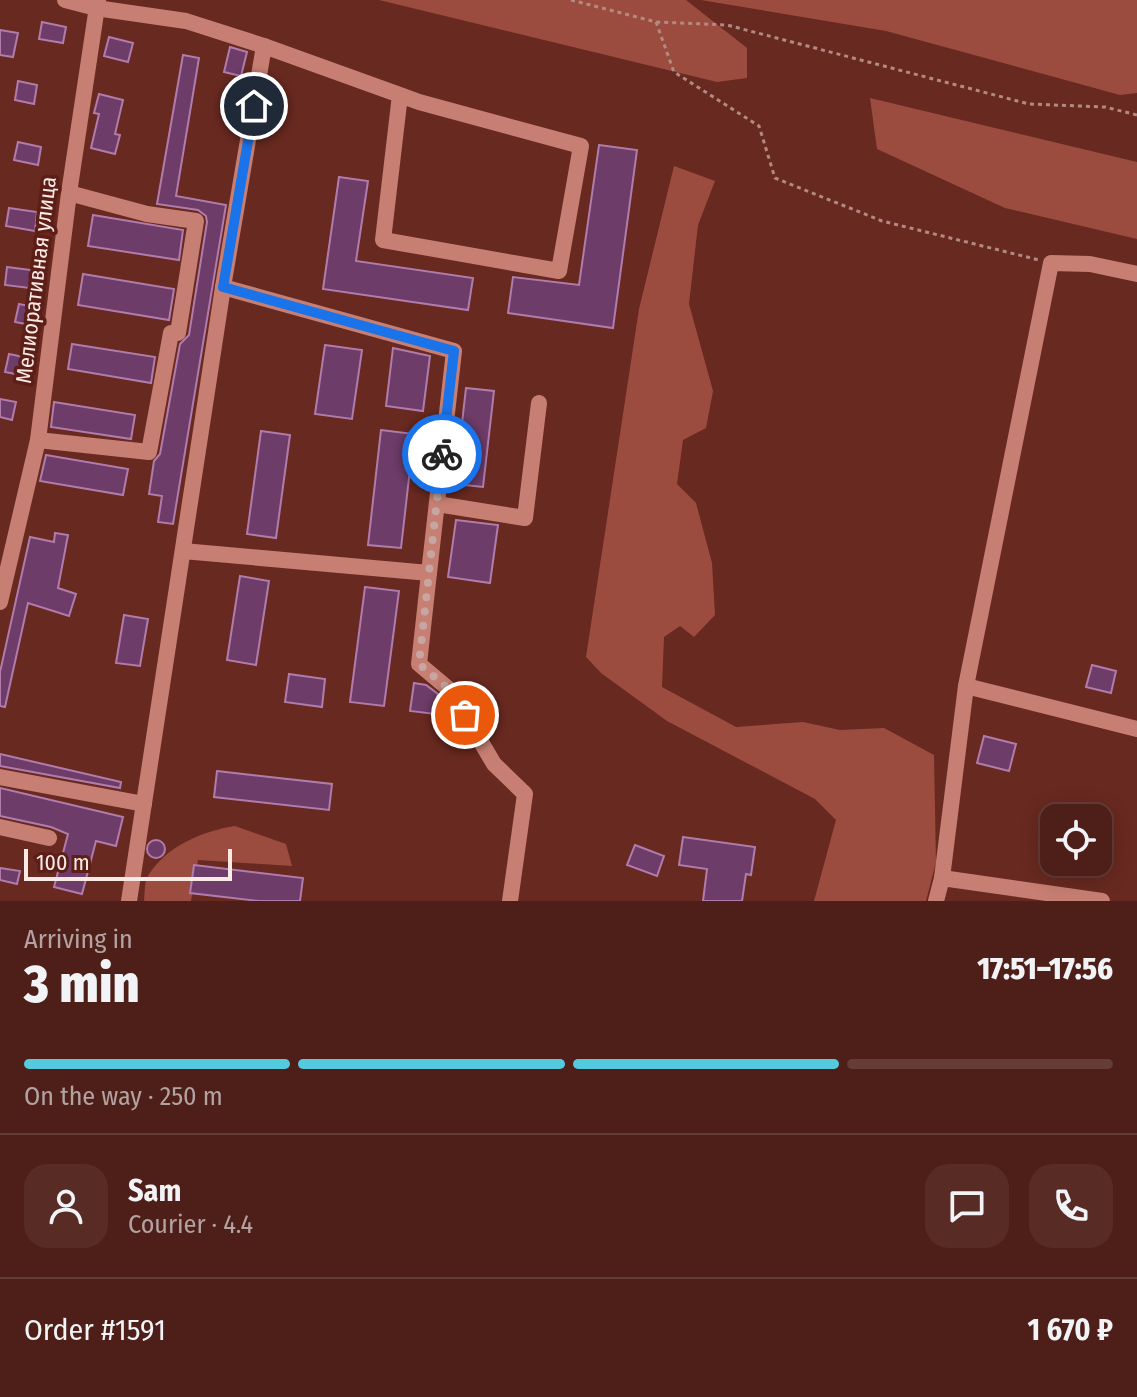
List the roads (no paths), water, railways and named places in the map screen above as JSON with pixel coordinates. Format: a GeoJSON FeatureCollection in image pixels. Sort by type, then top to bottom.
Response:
{"type":"FeatureCollection","features":[{"type":"Feature","properties":{"kind":"street"},"geometry":{"type":"LineString","coordinates":[[65,0],[186,21],[400,95],[581,146],[559,271],[383,240],[400,95]]}},
{"type":"Feature","properties":{"kind":"street","name":"Мелиоративная улица"},"geometry":{"type":"LineString","coordinates":[[0,602],[38,440],[69,193],[97,4]]}},
{"type":"Feature","properties":{"kind":"street"},"geometry":{"type":"LineString","coordinates":[[129,901],[223,287],[264,46]]}},
{"type":"Feature","properties":{"kind":"street"},"geometry":{"type":"LineString","coordinates":[[38,440],[149,452],[171,333],[178,333],[196,221],[147,214],[69,193]]}},
{"type":"Feature","properties":{"kind":"street"},"geometry":{"type":"LineString","coordinates":[[936,901],[942,878],[966,686],[1051,263],[1090,264],[1137,274]]}},
{"type":"Feature","properties":{"kind":"street"},"geometry":{"type":"LineString","coordinates":[[223,287],[454,351],[419,664],[451,691],[494,764],[525,794],[510,901]]}},
{"type":"Feature","properties":{"kind":"street"},"geometry":{"type":"LineString","coordinates":[[437,504],[525,518],[539,403]]}},
{"type":"Feature","properties":{"kind":"street"},"geometry":{"type":"LineString","coordinates":[[183,551],[429,573]]}},
{"type":"Feature","properties":{"kind":"street"},"geometry":{"type":"LineString","coordinates":[[966,686],[1137,729]]}},
{"type":"Feature","properties":{"kind":"street"},"geometry":{"type":"LineString","coordinates":[[0,777],[144,804]]}},
{"type":"Feature","properties":{"kind":"street"},"geometry":{"type":"LineString","coordinates":[[0,827],[49,838]]}},
{"type":"Feature","properties":{"kind":"street"},"geometry":{"type":"LineString","coordinates":[[942,878],[1102,901]]}}]}
